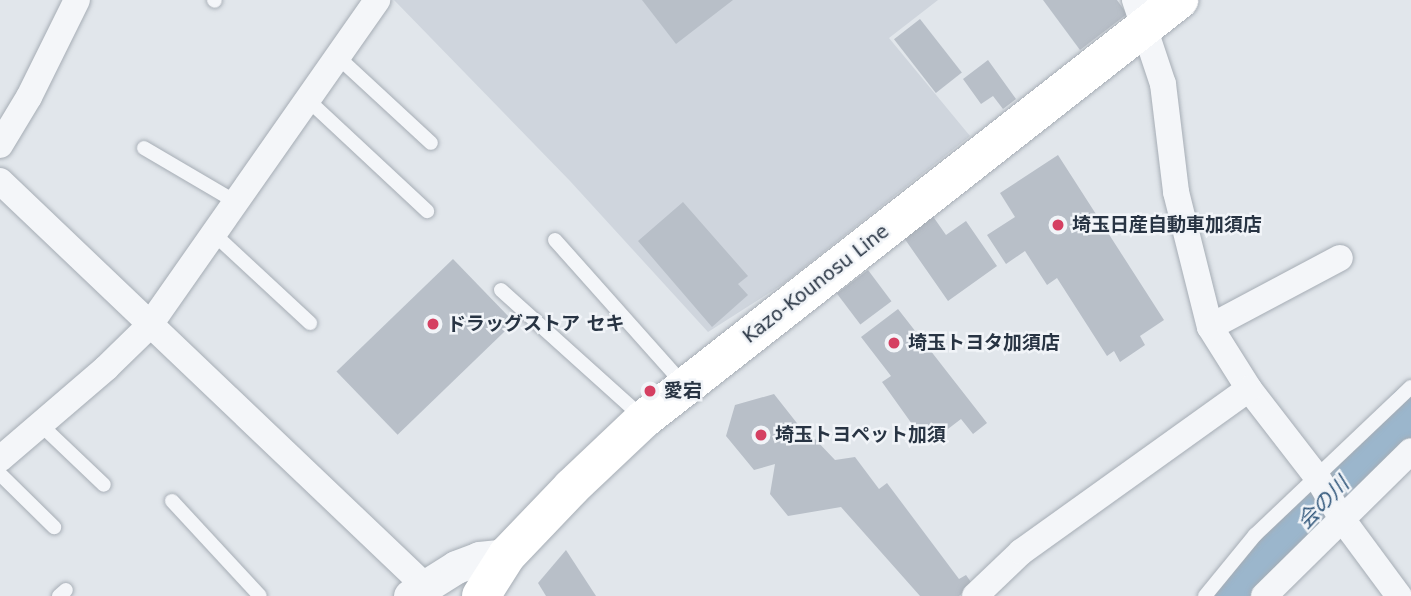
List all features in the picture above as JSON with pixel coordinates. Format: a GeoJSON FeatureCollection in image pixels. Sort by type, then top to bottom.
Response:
{"type":"FeatureCollection","features":[{"type":"Feature","properties":{"kind":"main road","name":"Kazo-Kounosu Line"},"geometry":{"type":"LineString","coordinates":[[481,596],[508,555],[572,487],[644,419],[1140,13],[1179,0]]}},
{"type":"Feature","properties":{"kind":"street"},"geometry":{"type":"LineString","coordinates":[[0,145],[29,97],[76,0]]}},
{"type":"Feature","properties":{"kind":"street"},"geometry":{"type":"LineString","coordinates":[[0,458],[106,368],[149,326],[339,58],[377,0]]}},
{"type":"Feature","properties":{"kind":"street"},"geometry":{"type":"LineString","coordinates":[[1140,13],[1163,84],[1176,191],[1210,327],[1249,389],[1319,482],[1399,596]]}},
{"type":"Feature","properties":{"kind":"street"},"geometry":{"type":"LineString","coordinates":[[0,181],[417,591],[479,558],[508,555]]}},
{"type":"Feature","properties":{"kind":"street"},"geometry":{"type":"LineString","coordinates":[[1210,327],[1340,258]]}},
{"type":"Feature","properties":{"kind":"street"},"geometry":{"type":"LineString","coordinates":[[975,596],[1021,552],[1249,389]]}},
{"type":"Feature","properties":{"kind":"street"},"geometry":{"type":"LineString","coordinates":[[1264,596],[1339,514],[1411,452]]}},
{"type":"Feature","properties":{"kind":"lane"},"geometry":{"type":"LineString","coordinates":[[339,58],[431,143]]}},
{"type":"Feature","properties":{"kind":"lane"},"geometry":{"type":"LineString","coordinates":[[308,100],[426,211]]}},
{"type":"Feature","properties":{"kind":"lane"},"geometry":{"type":"LineString","coordinates":[[144,148],[236,202]]}},
{"type":"Feature","properties":{"kind":"lane"},"geometry":{"type":"LineString","coordinates":[[214,234],[310,323]]}},
{"type":"Feature","properties":{"kind":"lane"},"geometry":{"type":"LineString","coordinates":[[555,240],[685,387]]}},
{"type":"Feature","properties":{"kind":"lane"},"geometry":{"type":"LineString","coordinates":[[501,290],[644,419]]}},
{"type":"Feature","properties":{"kind":"lane"},"geometry":{"type":"LineString","coordinates":[[1205,596],[1255,536],[1319,482],[1328,469],[1411,387]]}},
{"type":"Feature","properties":{"kind":"lane"},"geometry":{"type":"LineString","coordinates":[[40,424],[104,485]]}},
{"type":"Feature","properties":{"kind":"lane"},"geometry":{"type":"LineString","coordinates":[[0,474],[54,527]]}},
{"type":"Feature","properties":{"kind":"lane"},"geometry":{"type":"LineString","coordinates":[[172,501],[260,596]]}},
{"type":"Feature","properties":{"kind":"shaded area"},"geometry":{"type":"Polygon","coordinates":[[[394,0],[938,0],[889,38],[970,136],[783,284],[708,332],[570,181],[394,0]]]}},
{"type":"Feature","properties":{"kind":"building"},"geometry":{"type":"Polygon","coordinates":[[[642,0],[733,0],[676,44],[642,0]]]}},
{"type":"Feature","properties":{"kind":"building"},"geometry":{"type":"Polygon","coordinates":[[[1043,0],[1117,0],[1127,14],[1080,50],[1043,0]]]}},
{"type":"Feature","properties":{"kind":"building"},"geometry":{"type":"Polygon","coordinates":[[[920,19],[962,73],[936,93],[894,39],[920,19]]]}},
{"type":"Feature","properties":{"kind":"building"},"geometry":{"type":"Polygon","coordinates":[[[988,60],[1016,99],[1003,109],[993,96],[981,104],[963,79],[988,60]]]}},
{"type":"Feature","properties":{"kind":"building"},"geometry":{"type":"Polygon","coordinates":[[[1058,155],[1164,320],[1140,336],[1145,345],[1120,362],[1114,351],[1107,356],[1057,278],[1047,285],[1025,251],[1006,264],[987,235],[1015,217],[1000,193],[1058,155]]]}},
{"type":"Feature","properties":{"kind":"building"},"geometry":{"type":"Polygon","coordinates":[[[683,202],[748,276],[738,284],[748,295],[712,327],[638,241],[683,202]]]}},
{"type":"Feature","properties":{"kind":"building"},"geometry":{"type":"Polygon","coordinates":[[[932,215],[946,235],[966,221],[997,266],[948,301],[902,235],[932,215]]]}},
{"type":"Feature","properties":{"kind":"building"},"geometry":{"type":"Polygon","coordinates":[[[453,259],[514,322],[398,435],[336,372],[453,259]]]}},
{"type":"Feature","properties":{"kind":"building"},"geometry":{"type":"Polygon","coordinates":[[[868,270],[891,301],[860,325],[837,293],[868,270]]]}},
{"type":"Feature","properties":{"kind":"building"},"geometry":{"type":"Polygon","coordinates":[[[898,309],[987,423],[973,434],[961,419],[927,445],[882,382],[891,376],[861,337],[898,309]]]}},
{"type":"Feature","properties":{"kind":"building"},"geometry":{"type":"Polygon","coordinates":[[[774,394],[800,427],[795,443],[815,439],[835,460],[855,457],[879,489],[887,483],[959,579],[966,575],[973,585],[959,596],[920,596],[841,507],[788,516],[770,494],[775,464],[754,470],[726,436],[735,405],[774,394]]]}},
{"type":"Feature","properties":{"kind":"building"},"geometry":{"type":"Polygon","coordinates":[[[566,550],[596,596],[546,596],[538,583],[566,550]]]}},
{"type":"Feature","properties":{"kind":"waterway","name":"会の川"},"geometry":{"type":"LineString","coordinates":[[1231,596],[1325,502],[1332,491],[1411,407]]}},
{"type":"Feature","properties":{"kind":"place","name":"埼玉日産自動車加須店"},"geometry":{"type":"Point","coordinates":[1058,225]}},
{"type":"Feature","properties":{"kind":"place","name":"ドラッグストア セキ"},"geometry":{"type":"Point","coordinates":[433,324]}},
{"type":"Feature","properties":{"kind":"place","name":"埼玉トヨタ加須店"},"geometry":{"type":"Point","coordinates":[894,343]}},
{"type":"Feature","properties":{"kind":"place","name":"愛宕"},"geometry":{"type":"Point","coordinates":[650,391]}},
{"type":"Feature","properties":{"kind":"place","name":"埼玉トヨペット加須"},"geometry":{"type":"Point","coordinates":[761,435]}}]}
